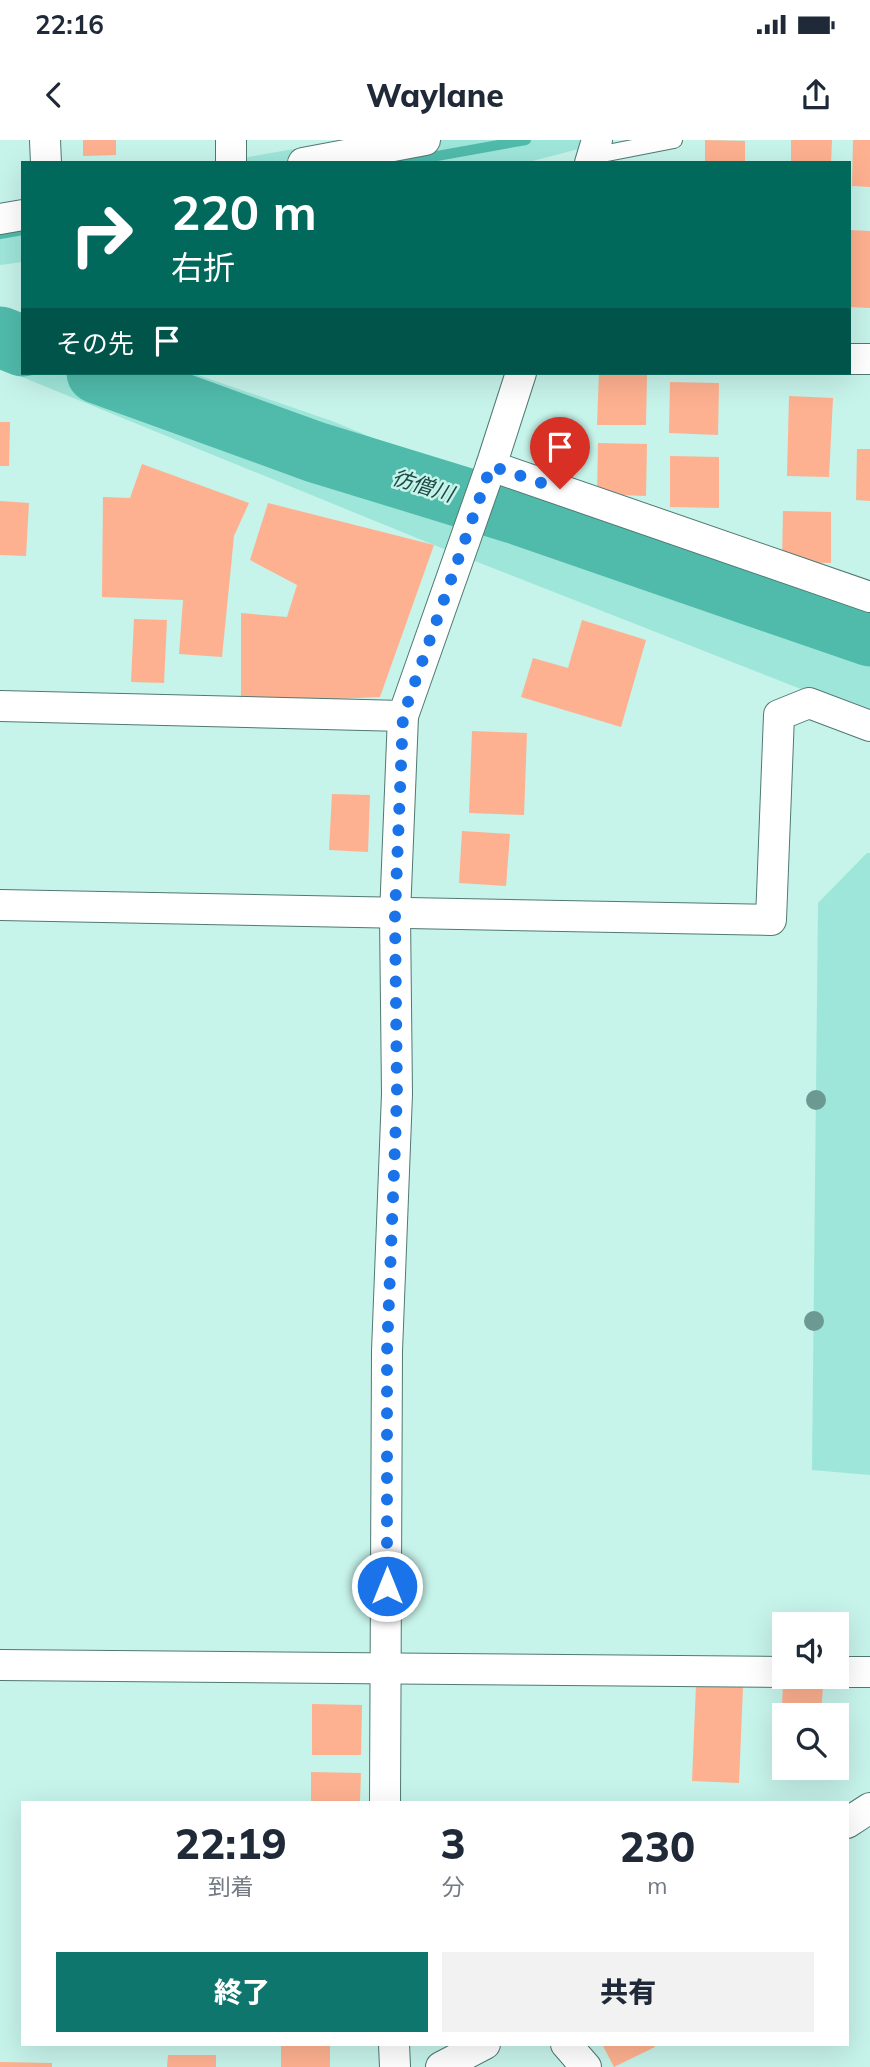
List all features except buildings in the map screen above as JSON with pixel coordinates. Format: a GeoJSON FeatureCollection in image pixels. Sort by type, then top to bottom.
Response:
{"type":"FeatureCollection","features":[{"type":"Feature","properties":{"kind":"street"},"geometry":{"type":"LineString","coordinates":[[45,140],[46,161]]}},
{"type":"Feature","properties":{"kind":"street"},"geometry":{"type":"LineString","coordinates":[[231,140],[231,161]]}},
{"type":"Feature","properties":{"kind":"street"},"geometry":{"type":"LineString","coordinates":[[314,161],[425,140]]}},
{"type":"Feature","properties":{"kind":"street"},"geometry":{"type":"LineString","coordinates":[[0,219],[21,215]]}},
{"type":"Feature","properties":{"kind":"street"},"geometry":{"type":"LineString","coordinates":[[851,359],[870,359]]}},
{"type":"Feature","properties":{"kind":"street"},"geometry":{"type":"LineString","coordinates":[[386,1801],[387,1352],[397,1094],[395,915],[403,716],[520,375]]}},
{"type":"Feature","properties":{"kind":"street"},"geometry":{"type":"LineString","coordinates":[[491,466],[870,597]]}},
{"type":"Feature","properties":{"kind":"street"},"geometry":{"type":"LineString","coordinates":[[0,905],[395,915],[771,920],[779,715],[808,703],[870,726]]}},
{"type":"Feature","properties":{"kind":"street"},"geometry":{"type":"LineString","coordinates":[[0,706],[403,716]]}},
{"type":"Feature","properties":{"kind":"street"},"geometry":{"type":"LineString","coordinates":[[0,1665],[772,1672]]}},
{"type":"Feature","properties":{"kind":"street"},"geometry":{"type":"LineString","coordinates":[[849,1672],[870,1672]]}},
{"type":"Feature","properties":{"kind":"street"},"geometry":{"type":"LineString","coordinates":[[849,1822],[870,1808]]}},
{"type":"Feature","properties":{"kind":"street"},"geometry":{"type":"LineString","coordinates":[[394,2046],[396,2067]]}},
{"type":"Feature","properties":{"kind":"street"},"geometry":{"type":"LineString","coordinates":[[441,2067],[481,2046]]}},
{"type":"Feature","properties":{"kind":"street"},"geometry":{"type":"LineString","coordinates":[[568,2046],[586,2067]]}},
{"type":"Feature","properties":{"kind":"lane"},"geometry":{"type":"LineString","coordinates":[[593,152],[674,140]]}},
{"type":"Feature","properties":{"kind":"shaded area"},"geometry":{"type":"Polygon","coordinates":[[[345,140],[613,140],[533,161],[225,161],[345,140]]]}},
{"type":"Feature","properties":{"kind":"shaded area"},"geometry":{"type":"Polygon","coordinates":[[[21,202],[21,262],[0,265],[0,207],[21,202]]]}},
{"type":"Feature","properties":{"kind":"shaded area"},"geometry":{"type":"Polygon","coordinates":[[[0,308],[21,314],[21,375],[198,375],[332,421],[499,490],[628,513],[870,597],[870,716],[434,545],[0,368],[0,308]]]}},
{"type":"Feature","properties":{"kind":"shaded area"},"geometry":{"type":"Polygon","coordinates":[[[870,853],[870,1475],[812,1470],[818,903],[870,853]]]}},
{"type":"Feature","properties":{"kind":"waterway"},"geometry":{"type":"LineString","coordinates":[[409,161],[526,140]]}},
{"type":"Feature","properties":{"kind":"waterway"},"geometry":{"type":"LineString","coordinates":[[0,234],[21,230]]}},
{"type":"Feature","properties":{"kind":"waterway","name":"彷僧川"},"geometry":{"type":"LineString","coordinates":[[0,337],[21,345]]}},
{"type":"Feature","properties":{"kind":"waterway","name":"彷僧川"},"geometry":{"type":"LineString","coordinates":[[103,375],[315,452],[517,514],[870,636]]}},
{"type":"Feature","properties":{"kind":"route"},"geometry":{"type":"LineString","coordinates":[[387,1586],[387,1352],[397,1094],[395,915],[403,716],[491,466],[560,489]]}}]}
